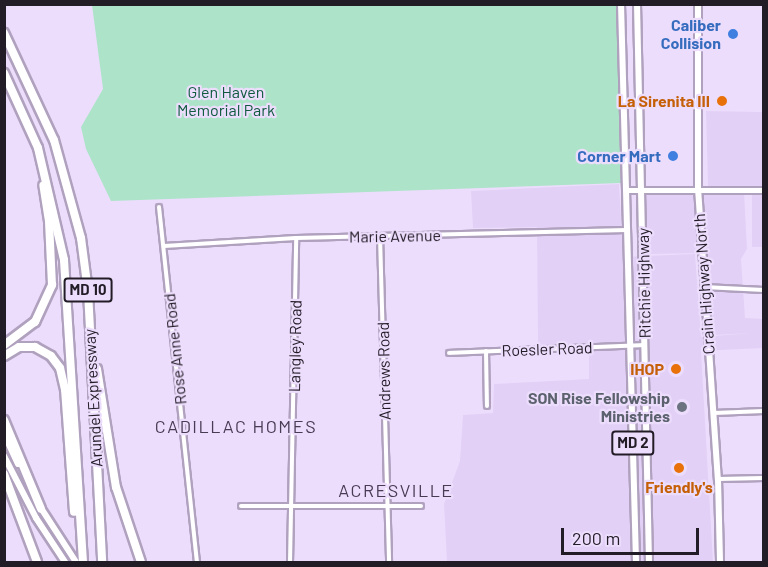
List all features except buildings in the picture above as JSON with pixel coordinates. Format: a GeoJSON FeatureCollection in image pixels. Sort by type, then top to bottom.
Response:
{"type":"FeatureCollection","features":[{"type":"Feature","properties":{"kind":"highway","name":"Arundel Expressway"},"geometry":{"type":"LineString","coordinates":[[4,33],[44,114],[70,186],[86,264],[102,562]]}},
{"type":"Feature","properties":{"kind":"highway","name":"Arundel Expressway"},"geometry":{"type":"LineString","coordinates":[[4,73],[38,148],[64,260],[83,562]]}},
{"type":"Feature","properties":{"kind":"highway"},"geometry":{"type":"LineString","coordinates":[[4,345],[35,322],[52,285],[49,221],[38,148]]}},
{"type":"Feature","properties":{"kind":"highway"},"geometry":{"type":"LineString","coordinates":[[90,332],[95,342],[108,453],[141,562]]}},
{"type":"Feature","properties":{"kind":"highway"},"geometry":{"type":"LineString","coordinates":[[4,356],[19,348],[35,347],[51,356],[60,368],[65,389],[76,530],[81,546]]}},
{"type":"Feature","properties":{"kind":"highway"},"geometry":{"type":"LineString","coordinates":[[4,420],[41,509]]}},
{"type":"Feature","properties":{"kind":"highway"},"geometry":{"type":"LineString","coordinates":[[4,474],[37,562]]}},
{"type":"Feature","properties":{"kind":"main road","name":"Ritchie Highway"},"geometry":{"type":"LineString","coordinates":[[621,4],[636,562]]}},
{"type":"Feature","properties":{"kind":"main road","name":"Ritchie Highway"},"geometry":{"type":"LineString","coordinates":[[637,4],[649,562]]}},
{"type":"Feature","properties":{"kind":"main road","name":"Crain Highway North"},"geometry":{"type":"LineString","coordinates":[[698,4],[698,188],[718,479],[720,562]]}},
{"type":"Feature","properties":{"kind":"main road"},"geometry":{"type":"LineString","coordinates":[[4,435],[41,509],[76,562]]}},
{"type":"Feature","properties":{"kind":"main road"},"geometry":{"type":"LineString","coordinates":[[4,456],[63,560]]}},
{"type":"Feature","properties":{"kind":"street"},"geometry":{"type":"LineString","coordinates":[[626,190],[698,188],[764,190]]}},
{"type":"Feature","properties":{"kind":"street","name":"Rose Anne Road"},"geometry":{"type":"LineString","coordinates":[[159,207],[197,562]]}},
{"type":"Feature","properties":{"kind":"street","name":"Marie Avenue"},"geometry":{"type":"LineString","coordinates":[[164,246],[296,238],[627,230]]}},
{"type":"Feature","properties":{"kind":"street","name":"Andrews Road"},"geometry":{"type":"LineString","coordinates":[[380,236],[389,562]]}},
{"type":"Feature","properties":{"kind":"street","name":"Langley Road"},"geometry":{"type":"LineString","coordinates":[[290,562],[296,238]]}},
{"type":"Feature","properties":{"kind":"street"},"geometry":{"type":"LineString","coordinates":[[704,287],[764,290]]}},
{"type":"Feature","properties":{"kind":"street","name":"Roesler Road"},"geometry":{"type":"LineString","coordinates":[[449,353],[645,345]]}},
{"type":"Feature","properties":{"kind":"street"},"geometry":{"type":"LineString","coordinates":[[486,351],[487,406]]}},
{"type":"Feature","properties":{"kind":"street"},"geometry":{"type":"LineString","coordinates":[[714,413],[764,411]]}},
{"type":"Feature","properties":{"kind":"street"},"geometry":{"type":"LineString","coordinates":[[718,479],[764,478]]}},
{"type":"Feature","properties":{"kind":"street"},"geometry":{"type":"LineString","coordinates":[[241,506],[421,506]]}},
{"type":"Feature","properties":{"kind":"shaded area"},"geometry":{"type":"Polygon","coordinates":[[[706,111],[763,112],[763,247],[752,247],[752,186],[708,186],[706,111]]]}},
{"type":"Feature","properties":{"kind":"shaded area"},"geometry":{"type":"Polygon","coordinates":[[[619,184],[623,257],[695,254],[701,337],[751,333],[713,335],[705,253],[647,254],[643,192],[744,192],[747,249],[741,259],[745,318],[763,319],[763,348],[701,351],[713,562],[447,562],[444,504],[460,461],[463,415],[493,413],[494,384],[589,379],[589,354],[538,344],[537,227],[473,228],[471,191],[619,184]]]}},
{"type":"Feature","properties":{"kind":"green space","name":"Glen Haven Memorial Park"},"geometry":{"type":"Polygon","coordinates":[[[92,5],[617,5],[621,183],[111,201],[86,149],[81,127],[103,89],[92,5]]]}},
{"type":"Feature","properties":{"kind":"place","name":"Caliber Collision"},"geometry":{"type":"Point","coordinates":[733,34]}},
{"type":"Feature","properties":{"kind":"place","name":"La Sirenita III"},"geometry":{"type":"Point","coordinates":[722,101]}},
{"type":"Feature","properties":{"kind":"place","name":"Corner Mart"},"geometry":{"type":"Point","coordinates":[673,156]}},
{"type":"Feature","properties":{"kind":"place","name":"IHOP"},"geometry":{"type":"Point","coordinates":[676,369]}},
{"type":"Feature","properties":{"kind":"place","name":"SON Rise Fellowship Ministries"},"geometry":{"type":"Point","coordinates":[682,407]}},
{"type":"Feature","properties":{"kind":"place","name":"Friendly's"},"geometry":{"type":"Point","coordinates":[679,468]}},
{"type":"Feature","properties":{"kind":"district","name":"CADILLAC HOMES"},"geometry":{"type":"Point","coordinates":[236,426]}},
{"type":"Feature","properties":{"kind":"district","name":"ACRESVILLE"},"geometry":{"type":"Point","coordinates":[396,490]}}]}
